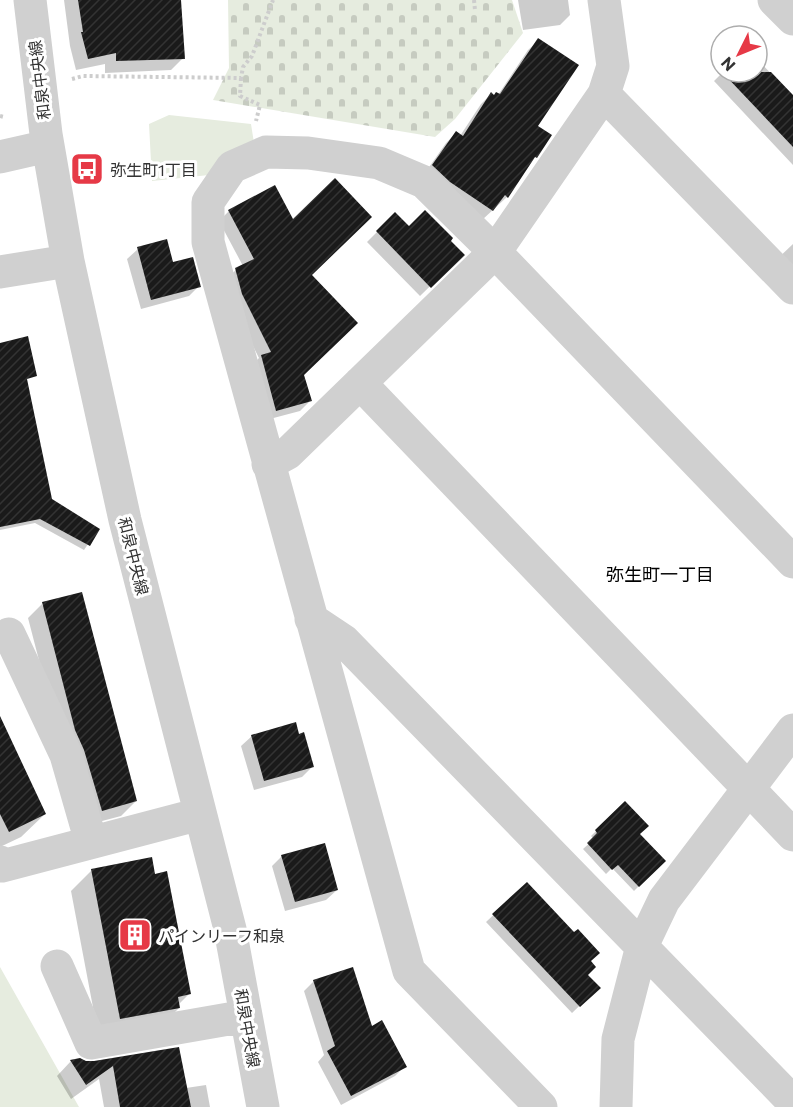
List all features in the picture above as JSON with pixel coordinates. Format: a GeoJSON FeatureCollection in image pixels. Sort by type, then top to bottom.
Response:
{"type":"FeatureCollection","features":[{"type":"Feature","properties":{"kind":"street","name":"和泉中央線"},"geometry":{"type":"LineString","coordinates":[[30,0],[48,146],[68,261],[125,520],[230,929],[263,1107]]}},
{"type":"Feature","properties":{"kind":"street"},"geometry":{"type":"LineString","coordinates":[[268,464],[288,453],[495,252],[604,94],[613,66],[604,0]]}},
{"type":"Feature","properties":{"kind":"street"},"geometry":{"type":"LineString","coordinates":[[774,0],[793,19]]}},
{"type":"Feature","properties":{"kind":"street"},"geometry":{"type":"LineString","coordinates":[[604,94],[793,288]]}},
{"type":"Feature","properties":{"kind":"street"},"geometry":{"type":"LineString","coordinates":[[0,157],[48,146]]}},
{"type":"Feature","properties":{"kind":"street"},"geometry":{"type":"LineString","coordinates":[[541,1107],[409,971],[207,242],[208,202],[232,167],[266,152],[308,153],[379,163],[424,182],[495,252],[793,562]]}},
{"type":"Feature","properties":{"kind":"street"},"geometry":{"type":"LineString","coordinates":[[0,272],[68,261]]}},
{"type":"Feature","properties":{"kind":"street"},"geometry":{"type":"LineString","coordinates":[[360,383],[793,835]]}},
{"type":"Feature","properties":{"kind":"street"},"geometry":{"type":"LineString","coordinates":[[311,619],[344,641],[793,1102]]}},
{"type":"Feature","properties":{"kind":"street"},"geometry":{"type":"LineString","coordinates":[[9,633],[66,755],[91,842]]}},
{"type":"Feature","properties":{"kind":"street"},"geometry":{"type":"LineString","coordinates":[[616,1107],[618,1038],[642,946],[664,900],[793,729]]}},
{"type":"Feature","properties":{"kind":"street"},"geometry":{"type":"LineString","coordinates":[[0,862],[2,866],[201,814]]}},
{"type":"Feature","properties":{"kind":"street"},"geometry":{"type":"LineString","coordinates":[[57,966],[91,1043],[246,1016]]}},
{"type":"Feature","properties":{"kind":"path"},"geometry":{"type":"LineString","coordinates":[[258,155],[255,127],[260,105],[240,96],[241,78],[243,67],[252,56],[273,0]]}},
{"type":"Feature","properties":{"kind":"path"},"geometry":{"type":"LineString","coordinates":[[474,0],[475,10]]}},
{"type":"Feature","properties":{"kind":"path"},"geometry":{"type":"LineString","coordinates":[[40,90],[83,76],[241,78]]}},
{"type":"Feature","properties":{"kind":"green space"},"geometry":{"type":"Polygon","coordinates":[[[228,0],[512,0],[523,33],[455,119],[435,137],[213,100],[229,68],[228,0]]]}},
{"type":"Feature","properties":{"kind":"green space"},"geometry":{"type":"Polygon","coordinates":[[[169,115],[251,124],[254,143],[209,175],[152,181],[149,124],[169,115]]]}},
{"type":"Feature","properties":{"kind":"green space"},"geometry":{"type":"Polygon","coordinates":[[[0,967],[79,1107],[0,1107],[0,967]]]}},
{"type":"Feature","properties":{"kind":"building"},"geometry":{"type":"Polygon","coordinates":[[[78,0],[181,0],[185,59],[116,61],[116,53],[88,59],[81,32],[83,32],[78,0]]]}},
{"type":"Feature","properties":{"kind":"building"},"geometry":{"type":"Polygon","coordinates":[[[538,38],[579,65],[538,126],[552,135],[508,198],[505,195],[493,211],[450,182],[432,165],[456,131],[463,136],[491,92],[494,95],[496,92],[500,94],[538,38]]]}},
{"type":"Feature","properties":{"kind":"building"},"geometry":{"type":"Polygon","coordinates":[[[769,72],[771,72],[793,95],[793,147],[733,84],[769,84],[769,72]]]}},
{"type":"Feature","properties":{"kind":"building"},"geometry":{"type":"Polygon","coordinates":[[[335,178],[372,217],[312,275],[358,323],[304,375],[312,401],[276,411],[261,355],[271,352],[242,294],[235,268],[254,259],[228,210],[275,185],[293,219],[335,178]]]}},
{"type":"Feature","properties":{"kind":"building"},"geometry":{"type":"Polygon","coordinates":[[[425,210],[453,238],[451,241],[465,255],[431,288],[376,231],[395,212],[409,226],[425,210]]]}},
{"type":"Feature","properties":{"kind":"building"},"geometry":{"type":"Polygon","coordinates":[[[167,239],[173,262],[193,257],[201,287],[151,300],[137,247],[167,239]]]}},
{"type":"Feature","properties":{"kind":"building"},"geometry":{"type":"Polygon","coordinates":[[[28,336],[37,376],[27,379],[52,499],[100,529],[90,546],[40,519],[0,527],[0,343],[28,336]]]}},
{"type":"Feature","properties":{"kind":"building"},"geometry":{"type":"Polygon","coordinates":[[[82,592],[137,801],[102,811],[84,750],[75,730],[42,602],[82,592]]]}},
{"type":"Feature","properties":{"kind":"building"},"geometry":{"type":"Polygon","coordinates":[[[0,716],[46,814],[9,832],[0,814],[0,716]]]}},
{"type":"Feature","properties":{"kind":"building"},"geometry":{"type":"Polygon","coordinates":[[[296,722],[299,734],[304,732],[314,767],[264,781],[251,735],[296,722]]]}},
{"type":"Feature","properties":{"kind":"building"},"geometry":{"type":"Polygon","coordinates":[[[625,801],[649,826],[640,834],[666,861],[639,887],[618,865],[612,870],[587,843],[597,833],[595,830],[625,801]]]}},
{"type":"Feature","properties":{"kind":"building"},"geometry":{"type":"Polygon","coordinates":[[[325,843],[338,890],[295,902],[281,855],[325,843]]]}},
{"type":"Feature","properties":{"kind":"building","name":"パインリーフ和泉"},"geometry":{"type":"Polygon","coordinates":[[[152,857],[155,874],[167,871],[191,994],[178,997],[180,1008],[120,1019],[91,869],[152,857]]]}},
{"type":"Feature","properties":{"kind":"building"},"geometry":{"type":"Polygon","coordinates":[[[527,882],[574,932],[578,929],[600,953],[591,961],[596,967],[588,975],[601,988],[580,1007],[492,914],[527,882]]]}},
{"type":"Feature","properties":{"kind":"building"},"geometry":{"type":"Polygon","coordinates":[[[353,967],[372,1026],[382,1020],[407,1067],[351,1096],[327,1051],[335,1046],[313,980],[353,967]]]}},
{"type":"Feature","properties":{"kind":"building"},"geometry":{"type":"Polygon","coordinates":[[[179,1047],[191,1107],[120,1107],[113,1066],[86,1085],[70,1060],[80,1058],[94,1061],[179,1047]]]}},
{"type":"Feature","properties":{"kind":"place","name":"弥生町1丁目"},"geometry":{"type":"Point","coordinates":[87,169]}},
{"type":"Feature","properties":{"kind":"place","name":"パインリーフ和泉"},"geometry":{"type":"Point","coordinates":[135,935]}},
{"type":"Feature","properties":{"kind":"district","name":"弥生町一丁目"},"geometry":{"type":"Point","coordinates":[660,574]}}]}
